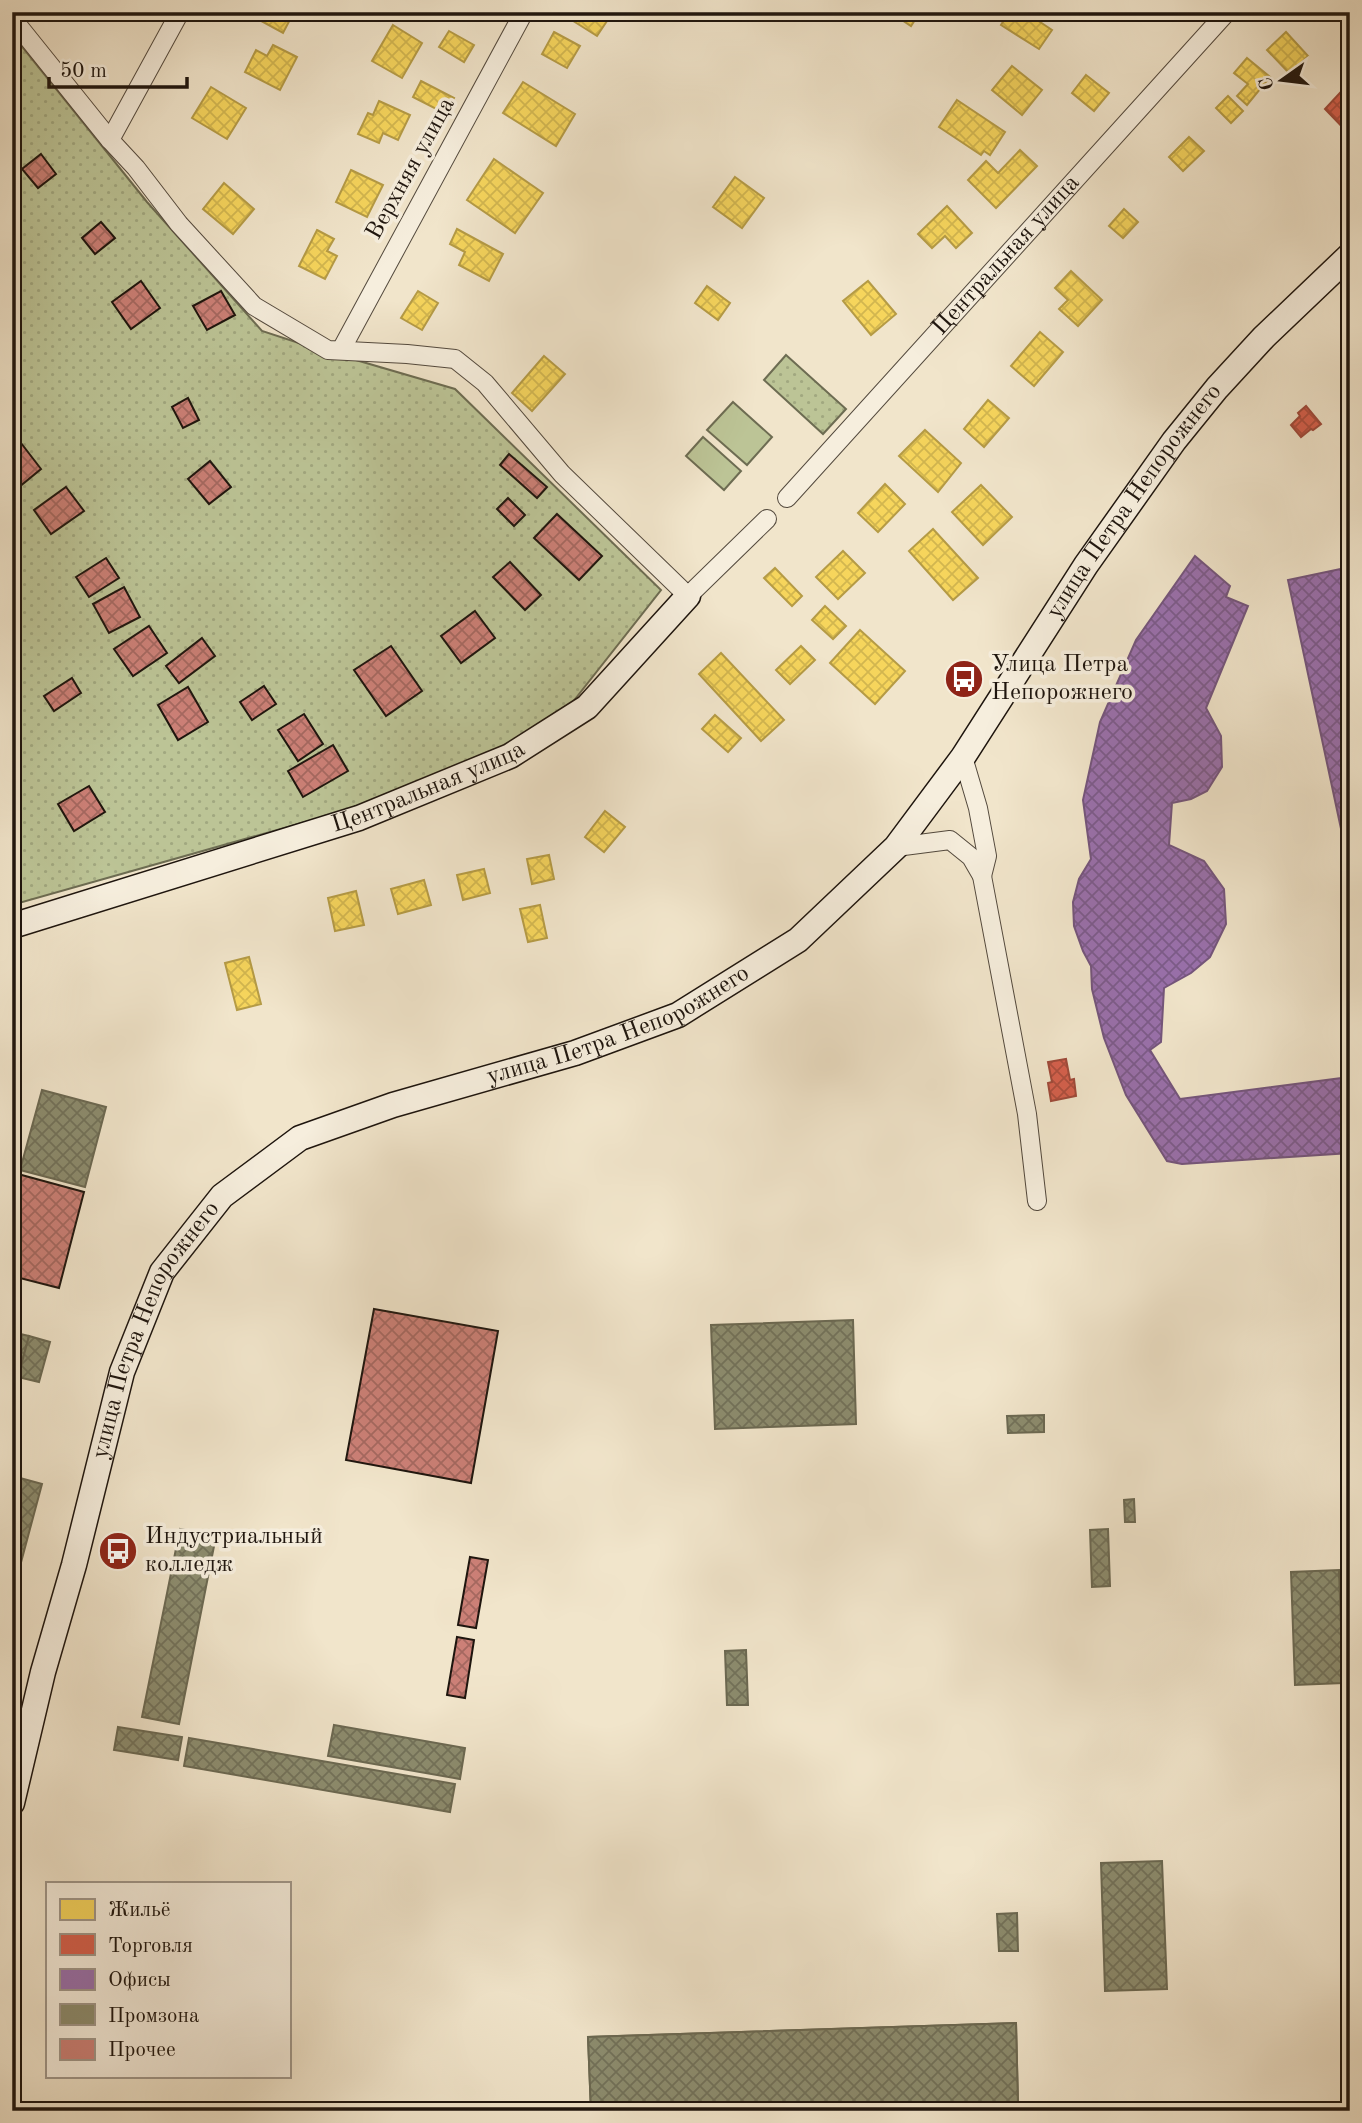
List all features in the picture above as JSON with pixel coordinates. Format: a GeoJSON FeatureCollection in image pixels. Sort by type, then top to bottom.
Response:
{"type":"FeatureCollection","features":[{"type":"Feature","properties":{"kind":"street"},"geometry":{"type":"LineString","coordinates":[[110,140],[180,12]]}},
{"type":"Feature","properties":{"kind":"street","name":"Верхняя улица"},"geometry":{"type":"LineString","coordinates":[[341,350],[524,12]]}},
{"type":"Feature","properties":{"kind":"street","name":"Центральная улица"},"geometry":{"type":"LineString","coordinates":[[788,498],[1227,12]]}},
{"type":"Feature","properties":{"kind":"street"},"geometry":{"type":"LineString","coordinates":[[12,18],[179,224],[254,306],[328,350],[455,359],[485,383],[562,474],[688,596]]}},
{"type":"Feature","properties":{"kind":"street","name":"улица Петра Непорожнего"},"geometry":{"type":"LineString","coordinates":[[12,1803],[43,1672],[74,1565],[122,1372],[162,1272],[222,1196],[300,1138],[393,1105],[575,1054],[678,1015],[798,940],[896,847],[963,757],[1086,565],[1174,441],[1217,388],[1264,337],[1350,255]]}},
{"type":"Feature","properties":{"kind":"street","name":"Центральная улица"},"geometry":{"type":"LineString","coordinates":[[12,926],[359,818],[510,756],[587,708],[688,596],[767,519]]}},
{"type":"Feature","properties":{"kind":"street"},"geometry":{"type":"LineString","coordinates":[[963,757],[978,808],[987,856],[982,876]]}},
{"type":"Feature","properties":{"kind":"street"},"geometry":{"type":"LineString","coordinates":[[896,847],[950,840],[971,857],[982,876],[1027,1114],[1037,1200]]}},
{"type":"Feature","properties":{"kind":"green space"},"geometry":{"type":"Polygon","coordinates":[[[12,34],[147,202],[262,331],[455,389],[661,590],[542,741],[358,807],[12,905],[12,34]]]}},
{"type":"Feature","properties":{"kind":"green space"},"geometry":{"type":"Polygon","coordinates":[[[786,355],[846,409],[823,434],[764,380],[786,355]]]}},
{"type":"Feature","properties":{"kind":"green space"},"geometry":{"type":"Polygon","coordinates":[[[733,402],[772,437],[747,465],[707,430],[733,402]]]}},
{"type":"Feature","properties":{"kind":"green space"},"geometry":{"type":"Polygon","coordinates":[[[703,437],[741,471],[724,490],[686,456],[703,437]]]}},
{"type":"Feature","properties":{"kind":"building: Жильё"},"geometry":{"type":"Polygon","coordinates":[[[257,12],[294,12],[283,33],[254,17],[257,12]]]}},
{"type":"Feature","properties":{"kind":"building: Жильё"},"geometry":{"type":"Polygon","coordinates":[[[613,12],[597,36],[562,14],[613,12]]]}},
{"type":"Feature","properties":{"kind":"building: Жильё"},"geometry":{"type":"Polygon","coordinates":[[[890,12],[920,12],[911,26],[890,12]]]}},
{"type":"Feature","properties":{"kind":"building: Жильё"},"geometry":{"type":"Polygon","coordinates":[[[1009,12],[1025,12],[1052,30],[1039,49],[1001,25],[1009,12]]]}},
{"type":"Feature","properties":{"kind":"building: Жильё"},"geometry":{"type":"Polygon","coordinates":[[[393,25],[422,43],[402,78],[372,61],[393,25]]]}},
{"type":"Feature","properties":{"kind":"building: Жильё"},"geometry":{"type":"Polygon","coordinates":[[[449,31],[474,45],[464,62],[439,47],[449,31]]]}},
{"type":"Feature","properties":{"kind":"building: Жильё"},"geometry":{"type":"Polygon","coordinates":[[[554,32],[580,46],[567,68],[542,54],[554,32]]]}},
{"type":"Feature","properties":{"kind":"building: Жильё"},"geometry":{"type":"Polygon","coordinates":[[[1286,32],[1308,56],[1290,74],[1267,50],[1286,32]]]}},
{"type":"Feature","properties":{"kind":"building: Жильё"},"geometry":{"type":"Polygon","coordinates":[[[273,45],[297,57],[280,90],[245,72],[256,50],[267,56],[273,45]]]}},
{"type":"Feature","properties":{"kind":"building: Жильё"},"geometry":{"type":"Polygon","coordinates":[[[1247,58],[1270,77],[1247,105],[1237,96],[1248,84],[1234,73],[1247,58]]]}},
{"type":"Feature","properties":{"kind":"building: Жильё"},"geometry":{"type":"Polygon","coordinates":[[[1012,66],[1042,90],[1022,115],[992,90],[1012,66]]]}},
{"type":"Feature","properties":{"kind":"building: Жильё"},"geometry":{"type":"Polygon","coordinates":[[[1086,75],[1109,93],[1094,111],[1072,93],[1086,75]]]}},
{"type":"Feature","properties":{"kind":"building: Жильё"},"geometry":{"type":"Polygon","coordinates":[[[421,81],[454,98],[446,114],[413,97],[421,81]]]}},
{"type":"Feature","properties":{"kind":"building: Жильё"},"geometry":{"type":"Polygon","coordinates":[[[523,82],[575,114],[556,146],[503,113],[523,82]]]}},
{"type":"Feature","properties":{"kind":"building: Жильё"},"geometry":{"type":"Polygon","coordinates":[[[211,87],[246,108],[227,139],[192,118],[211,87]]]}},
{"type":"Feature","properties":{"kind":"building: Жильё"},"geometry":{"type":"Polygon","coordinates":[[[1228,96],[1243,111],[1231,123],[1216,108],[1228,96]]]}},
{"type":"Feature","properties":{"kind":"building: Жильё"},"geometry":{"type":"Polygon","coordinates":[[[957,100],[1005,132],[990,155],[984,151],[981,155],[939,127],[957,100]]]}},
{"type":"Feature","properties":{"kind":"building: Жильё"},"geometry":{"type":"Polygon","coordinates":[[[379,101],[410,115],[398,140],[383,133],[379,143],[358,134],[368,113],[373,115],[379,101]]]}},
{"type":"Feature","properties":{"kind":"building: Жильё"},"geometry":{"type":"Polygon","coordinates":[[[1189,137],[1204,151],[1183,171],[1169,157],[1189,137]]]}},
{"type":"Feature","properties":{"kind":"building: Жильё"},"geometry":{"type":"Polygon","coordinates":[[[1020,150],[1037,166],[996,208],[968,180],[986,161],[998,173],[1020,150]]]}},
{"type":"Feature","properties":{"kind":"building: Жильё"},"geometry":{"type":"Polygon","coordinates":[[[494,159],[543,193],[515,233],[467,200],[494,159]]]}},
{"type":"Feature","properties":{"kind":"building: Жильё"},"geometry":{"type":"Polygon","coordinates":[[[351,170],[383,185],[367,217],[336,202],[351,170]]]}},
{"type":"Feature","properties":{"kind":"building: Жильё"},"geometry":{"type":"Polygon","coordinates":[[[735,177],[764,198],[742,228],[713,207],[735,177]]]}},
{"type":"Feature","properties":{"kind":"building: Жильё"},"geometry":{"type":"Polygon","coordinates":[[[224,183],[254,209],[233,234],[203,209],[224,183]]]}},
{"type":"Feature","properties":{"kind":"building: Жильё"},"geometry":{"type":"Polygon","coordinates":[[[947,206],[972,233],[956,248],[945,236],[932,248],[918,234],[947,206]]]}},
{"type":"Feature","properties":{"kind":"building: Жильё"},"geometry":{"type":"Polygon","coordinates":[[[1124,209],[1138,222],[1123,238],[1109,226],[1124,209]]]}},
{"type":"Feature","properties":{"kind":"building: Жильё"},"geometry":{"type":"Polygon","coordinates":[[[457,229],[503,254],[489,281],[459,265],[465,252],[450,244],[457,229]]]}},
{"type":"Feature","properties":{"kind":"building: Жильё"},"geometry":{"type":"Polygon","coordinates":[[[317,230],[334,239],[327,251],[337,256],[325,279],[299,266],[317,230]]]}},
{"type":"Feature","properties":{"kind":"building: Жильё"},"geometry":{"type":"Polygon","coordinates":[[[1071,271],[1102,300],[1078,326],[1059,309],[1068,300],[1055,288],[1071,271]]]}},
{"type":"Feature","properties":{"kind":"building: Жильё"},"geometry":{"type":"Polygon","coordinates":[[[868,281],[896,314],[871,335],[843,301],[868,281]]]}},
{"type":"Feature","properties":{"kind":"building: Жильё"},"geometry":{"type":"Polygon","coordinates":[[[707,286],[730,303],[718,320],[695,303],[707,286]]]}},
{"type":"Feature","properties":{"kind":"building: Жильё"},"geometry":{"type":"Polygon","coordinates":[[[418,291],[438,303],[422,330],[401,318],[418,291]]]}},
{"type":"Feature","properties":{"kind":"building: Жильё"},"geometry":{"type":"Polygon","coordinates":[[[1040,332],[1063,352],[1034,386],[1011,366],[1040,332]]]}},
{"type":"Feature","properties":{"kind":"building: Жильё"},"geometry":{"type":"Polygon","coordinates":[[[544,356],[565,374],[532,411],[512,393],[544,356]]]}},
{"type":"Feature","properties":{"kind":"building: Жильё"},"geometry":{"type":"Polygon","coordinates":[[[988,400],[1009,418],[984,447],[964,429],[988,400]]]}},
{"type":"Feature","properties":{"kind":"building: Жильё"},"geometry":{"type":"Polygon","coordinates":[[[925,430],[961,463],[938,492],[899,456],[925,430]]]}},
{"type":"Feature","properties":{"kind":"building: Жильё"},"geometry":{"type":"Polygon","coordinates":[[[885,484],[905,504],[878,532],[858,513],[885,484]]]}},
{"type":"Feature","properties":{"kind":"building: Жильё"},"geometry":{"type":"Polygon","coordinates":[[[981,485],[1012,517],[983,545],[952,512],[981,485]]]}},
{"type":"Feature","properties":{"kind":"building: Жильё"},"geometry":{"type":"Polygon","coordinates":[[[933,529],[978,578],[953,600],[909,551],[933,529]]]}},
{"type":"Feature","properties":{"kind":"building: Жильё"},"geometry":{"type":"Polygon","coordinates":[[[843,551],[865,573],[838,599],[816,577],[843,551]]]}},
{"type":"Feature","properties":{"kind":"building: Жильё"},"geometry":{"type":"Polygon","coordinates":[[[775,568],[802,596],[792,606],[764,578],[775,568]]]}},
{"type":"Feature","properties":{"kind":"building: Жильё"},"geometry":{"type":"Polygon","coordinates":[[[825,606],[846,626],[833,639],[812,620],[825,606]]]}},
{"type":"Feature","properties":{"kind":"building: Жильё"},"geometry":{"type":"Polygon","coordinates":[[[860,630],[905,671],[875,704],[830,663],[860,630]]]}},
{"type":"Feature","properties":{"kind":"building: Жильё"},"geometry":{"type":"Polygon","coordinates":[[[801,646],[815,660],[790,684],[776,670],[801,646]]]}},
{"type":"Feature","properties":{"kind":"building: Жильё"},"geometry":{"type":"Polygon","coordinates":[[[721,653],[784,720],[761,741],[699,674],[721,653]]]}},
{"type":"Feature","properties":{"kind":"building: Жильё"},"geometry":{"type":"Polygon","coordinates":[[[715,715],[741,738],[728,752],[702,729],[715,715]]]}},
{"type":"Feature","properties":{"kind":"building: Жильё"},"geometry":{"type":"Polygon","coordinates":[[[605,811],[625,827],[604,852],[585,837],[605,811]]]}},
{"type":"Feature","properties":{"kind":"building: Жильё"},"geometry":{"type":"Polygon","coordinates":[[[549,855],[554,879],[532,884],[527,859],[549,855]]]}},
{"type":"Feature","properties":{"kind":"building: Жильё"},"geometry":{"type":"Polygon","coordinates":[[[484,869],[490,893],[463,900],[457,875],[484,869]]]}},
{"type":"Feature","properties":{"kind":"building: Жильё"},"geometry":{"type":"Polygon","coordinates":[[[424,880],[431,905],[398,914],[391,889],[424,880]]]}},
{"type":"Feature","properties":{"kind":"building: Жильё"},"geometry":{"type":"Polygon","coordinates":[[[356,891],[364,925],[335,931],[328,898],[356,891]]]}},
{"type":"Feature","properties":{"kind":"building: Жильё"},"geometry":{"type":"Polygon","coordinates":[[[540,905],[547,938],[528,942],[520,909],[540,905]]]}},
{"type":"Feature","properties":{"kind":"building: Жильё"},"geometry":{"type":"Polygon","coordinates":[[[249,957],[261,1004],[237,1010],[225,963],[249,957]]]}},
{"type":"Feature","properties":{"kind":"building: Торговля"},"geometry":{"type":"Polygon","coordinates":[[[1350,82],[1350,135],[1325,109],[1350,82]]]}},
{"type":"Feature","properties":{"kind":"building: Торговля"},"geometry":{"type":"Polygon","coordinates":[[[1306,406],[1321,424],[1301,437],[1291,425],[1306,406]]]}},
{"type":"Feature","properties":{"kind":"building: Торговля"},"geometry":{"type":"Polygon","coordinates":[[[1066,1059],[1070,1080],[1074,1079],[1076,1096],[1051,1101],[1048,1083],[1052,1082],[1048,1062],[1066,1059]]]}},
{"type":"Feature","properties":{"kind":"building: Офисы"},"geometry":{"type":"Polygon","coordinates":[[[1195,556],[1230,586],[1226,597],[1248,606],[1206,708],[1221,736],[1222,767],[1207,791],[1191,799],[1172,803],[1169,845],[1204,861],[1224,889],[1226,924],[1210,957],[1191,973],[1164,988],[1161,1042],[1150,1050],[1180,1099],[1350,1077],[1350,1153],[1182,1164],[1167,1161],[1126,1095],[1104,1038],[1092,989],[1091,966],[1074,926],[1073,902],[1079,879],[1091,859],[1083,800],[1100,722],[1136,640],[1195,556]]]}},
{"type":"Feature","properties":{"kind":"building: Офисы"},"geometry":{"type":"Polygon","coordinates":[[[1350,567],[1350,871],[1288,580],[1350,567]]]}},
{"type":"Feature","properties":{"kind":"building: Промзона"},"geometry":{"type":"Polygon","coordinates":[[[42,1090],[106,1107],[85,1187],[20,1170],[42,1090]]]}},
{"type":"Feature","properties":{"kind":"building: Промзона"},"geometry":{"type":"Polygon","coordinates":[[[853,1320],[856,1424],[715,1429],[711,1325],[853,1320]]]}},
{"type":"Feature","properties":{"kind":"building: Промзона"},"geometry":{"type":"Polygon","coordinates":[[[12,1332],[29,1336],[18,1377],[12,1375],[12,1332]]]}},
{"type":"Feature","properties":{"kind":"building: Промзона"},"geometry":{"type":"Polygon","coordinates":[[[29,1336],[50,1342],[39,1382],[18,1377],[29,1336]]]}},
{"type":"Feature","properties":{"kind":"building: Промзона"},"geometry":{"type":"Polygon","coordinates":[[[1044,1415],[1044,1432],[1008,1433],[1007,1416],[1044,1415]]]}},
{"type":"Feature","properties":{"kind":"building: Промзона"},"geometry":{"type":"Polygon","coordinates":[[[12,1463],[19,1465],[12,1492],[12,1463]]]}},
{"type":"Feature","properties":{"kind":"building: Промзона"},"geometry":{"type":"Polygon","coordinates":[[[20,1478],[42,1484],[12,1596],[12,1509],[20,1478]]]}},
{"type":"Feature","properties":{"kind":"building: Промзона"},"geometry":{"type":"Polygon","coordinates":[[[1134,1499],[1135,1522],[1125,1522],[1124,1500],[1134,1499]]]}},
{"type":"Feature","properties":{"kind":"building: Промзона"},"geometry":{"type":"Polygon","coordinates":[[[180,1529],[216,1536],[179,1724],[142,1717],[180,1529]]]}},
{"type":"Feature","properties":{"kind":"building: Промзона"},"geometry":{"type":"Polygon","coordinates":[[[1108,1529],[1110,1586],[1092,1587],[1090,1530],[1108,1529]]]}},
{"type":"Feature","properties":{"kind":"building: Промзона"},"geometry":{"type":"Polygon","coordinates":[[[1339,1570],[1343,1683],[1295,1685],[1291,1572],[1339,1570]]]}},
{"type":"Feature","properties":{"kind":"building: Промзона"},"geometry":{"type":"Polygon","coordinates":[[[746,1650],[748,1705],[727,1705],[725,1651],[746,1650]]]}},
{"type":"Feature","properties":{"kind":"building: Промзона"},"geometry":{"type":"Polygon","coordinates":[[[334,1725],[465,1748],[460,1779],[328,1756],[334,1725]]]}},
{"type":"Feature","properties":{"kind":"building: Промзона"},"geometry":{"type":"Polygon","coordinates":[[[118,1727],[182,1737],[178,1760],[114,1750],[118,1727]]]}},
{"type":"Feature","properties":{"kind":"building: Промзона"},"geometry":{"type":"Polygon","coordinates":[[[189,1738],[455,1784],[450,1812],[184,1766],[189,1738]]]}},
{"type":"Feature","properties":{"kind":"building: Промзона"},"geometry":{"type":"Polygon","coordinates":[[[1162,1861],[1167,1989],[1105,1991],[1101,1863],[1162,1861]]]}},
{"type":"Feature","properties":{"kind":"building: Промзона"},"geometry":{"type":"Polygon","coordinates":[[[1017,1913],[1018,1951],[999,1951],[997,1914],[1017,1913]]]}},
{"type":"Feature","properties":{"kind":"building: Промзона"},"geometry":{"type":"Polygon","coordinates":[[[1016,2023],[1018,2104],[1043,2104],[1043,2111],[591,2111],[588,2037],[1016,2023]]]}},
{"type":"Feature","properties":{"kind":"building: Промзона"},"geometry":{"type":"Polygon","coordinates":[[[1016,2023],[1018,2104],[1043,2104],[1043,2111],[591,2111],[588,2037],[1016,2023]]]}},
{"type":"Feature","properties":{"kind":"building: Прочее"},"geometry":{"type":"Polygon","coordinates":[[[41,154],[56,174],[38,188],[22,169],[41,154]]]}},
{"type":"Feature","properties":{"kind":"building: Прочее"},"geometry":{"type":"Polygon","coordinates":[[[101,222],[115,238],[95,254],[82,238],[101,222]]]}},
{"type":"Feature","properties":{"kind":"building: Прочее"},"geometry":{"type":"Polygon","coordinates":[[[141,281],[160,308],[131,329],[112,302],[141,281]]]}},
{"type":"Feature","properties":{"kind":"building: Прочее"},"geometry":{"type":"Polygon","coordinates":[[[221,291],[235,315],[207,330],[193,306],[221,291]]]}},
{"type":"Feature","properties":{"kind":"building: Прочее"},"geometry":{"type":"Polygon","coordinates":[[[188,398],[199,420],[183,428],[172,407],[188,398]]]}},
{"type":"Feature","properties":{"kind":"building: Прочее"},"geometry":{"type":"Polygon","coordinates":[[[21,443],[41,469],[19,487],[12,479],[12,450],[21,443]]]}},
{"type":"Feature","properties":{"kind":"building: Прочее"},"geometry":{"type":"Polygon","coordinates":[[[509,454],[547,487],[537,498],[500,465],[509,454]]]}},
{"type":"Feature","properties":{"kind":"building: Прочее"},"geometry":{"type":"Polygon","coordinates":[[[210,461],[231,487],[209,504],[188,479],[210,461]]]}},
{"type":"Feature","properties":{"kind":"building: Прочее"},"geometry":{"type":"Polygon","coordinates":[[[66,487],[84,511],[51,534],[34,510],[66,487]]]}},
{"type":"Feature","properties":{"kind":"building: Прочее"},"geometry":{"type":"Polygon","coordinates":[[[508,498],[525,515],[514,526],[497,509],[508,498]]]}},
{"type":"Feature","properties":{"kind":"building: Прочее"},"geometry":{"type":"Polygon","coordinates":[[[557,514],[602,556],[579,580],[534,538],[557,514]]]}},
{"type":"Feature","properties":{"kind":"building: Прочее"},"geometry":{"type":"Polygon","coordinates":[[[106,558],[119,578],[89,597],[76,577],[106,558]]]}},
{"type":"Feature","properties":{"kind":"building: Прочее"},"geometry":{"type":"Polygon","coordinates":[[[510,562],[541,595],[525,610],[493,577],[510,562]]]}},
{"type":"Feature","properties":{"kind":"building: Прочее"},"geometry":{"type":"Polygon","coordinates":[[[124,587],[140,617],[109,633],[93,604],[124,587]]]}},
{"type":"Feature","properties":{"kind":"building: Прочее"},"geometry":{"type":"Polygon","coordinates":[[[475,611],[495,638],[461,663],[441,636],[475,611]]]}},
{"type":"Feature","properties":{"kind":"building: Прочее"},"geometry":{"type":"Polygon","coordinates":[[[149,626],[167,653],[133,676],[114,649],[149,626]]]}},
{"type":"Feature","properties":{"kind":"building: Прочее"},"geometry":{"type":"Polygon","coordinates":[[[202,638],[215,656],[179,683],[166,666],[202,638]]]}},
{"type":"Feature","properties":{"kind":"building: Прочее"},"geometry":{"type":"Polygon","coordinates":[[[391,646],[422,691],[386,716],[354,670],[391,646]]]}},
{"type":"Feature","properties":{"kind":"building: Прочее"},"geometry":{"type":"Polygon","coordinates":[[[72,678],[81,693],[54,711],[44,696],[72,678]]]}},
{"type":"Feature","properties":{"kind":"building: Прочее"},"geometry":{"type":"Polygon","coordinates":[[[264,686],[276,704],[252,720],[240,702],[264,686]]]}},
{"type":"Feature","properties":{"kind":"building: Прочее"},"geometry":{"type":"Polygon","coordinates":[[[188,687],[208,722],[178,740],[158,705],[188,687]]]}},
{"type":"Feature","properties":{"kind":"building: Прочее"},"geometry":{"type":"Polygon","coordinates":[[[304,714],[323,744],[298,761],[278,730],[304,714]]]}},
{"type":"Feature","properties":{"kind":"building: Прочее"},"geometry":{"type":"Polygon","coordinates":[[[333,745],[348,771],[303,797],[288,771],[333,745]]]}},
{"type":"Feature","properties":{"kind":"building: Прочее"},"geometry":{"type":"Polygon","coordinates":[[[89,786],[105,812],[74,831],[58,804],[89,786]]]}},
{"type":"Feature","properties":{"kind":"building: Прочее"},"geometry":{"type":"Polygon","coordinates":[[[12,1140],[18,1141],[12,1162],[12,1140]]]}},
{"type":"Feature","properties":{"kind":"building: Прочее"},"geometry":{"type":"Polygon","coordinates":[[[18,1174],[84,1192],[59,1288],[12,1276],[12,1197],[18,1174]]]}},
{"type":"Feature","properties":{"kind":"building: Прочее"},"geometry":{"type":"Polygon","coordinates":[[[374,1309],[498,1331],[471,1483],[346,1460],[374,1309]]]}},
{"type":"Feature","properties":{"kind":"building: Прочее"},"geometry":{"type":"Polygon","coordinates":[[[470,1557],[488,1560],[476,1628],[458,1625],[470,1557]]]}},
{"type":"Feature","properties":{"kind":"building: Прочее"},"geometry":{"type":"Polygon","coordinates":[[[457,1637],[474,1640],[465,1698],[447,1695],[457,1637]]]}},
{"type":"Feature","properties":{"kind":"place","name":"Улица Петра Непорожнего"},"geometry":{"type":"Point","coordinates":[964,679]}},
{"type":"Feature","properties":{"kind":"place","name":"Индустриальный колледж"},"geometry":{"type":"Point","coordinates":[118,1551]}}]}
